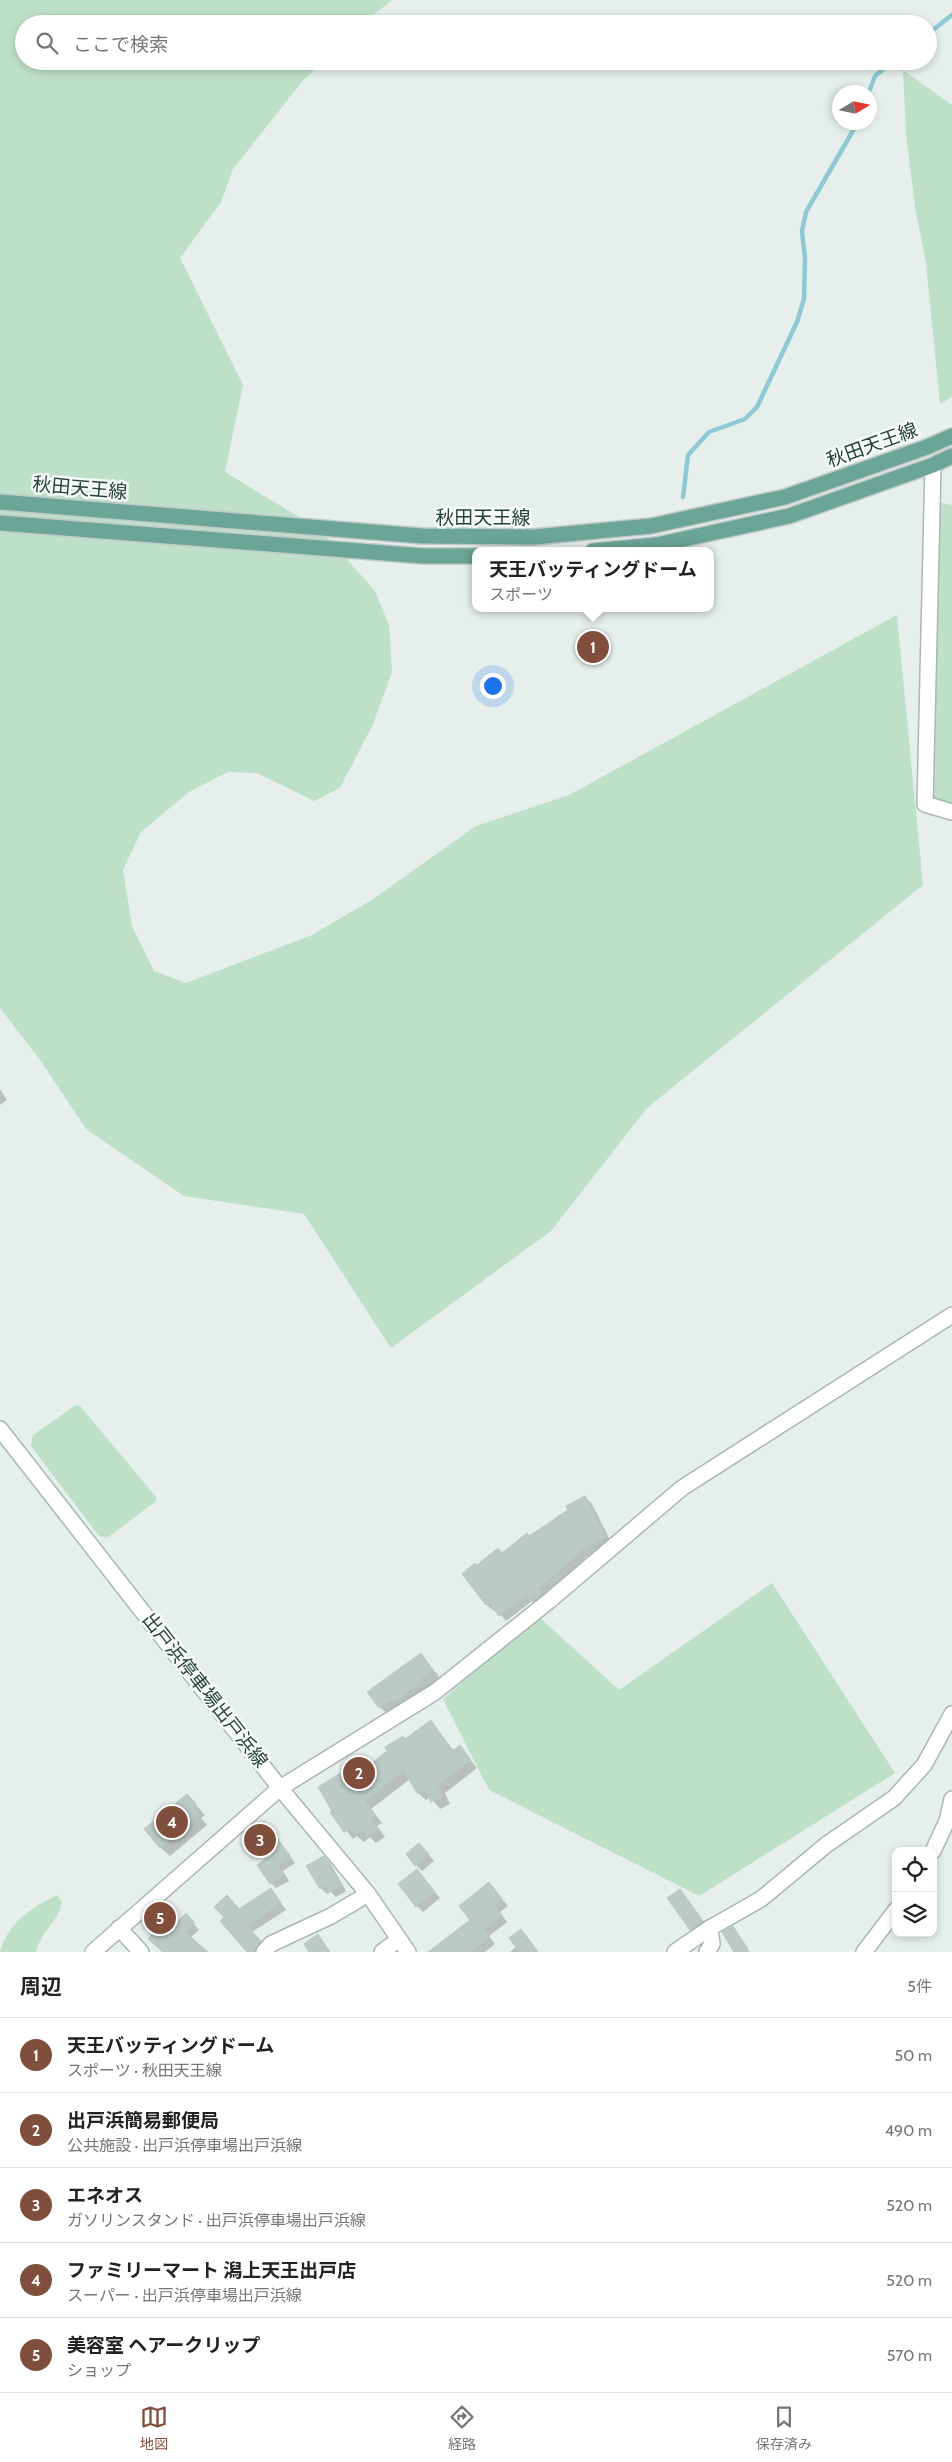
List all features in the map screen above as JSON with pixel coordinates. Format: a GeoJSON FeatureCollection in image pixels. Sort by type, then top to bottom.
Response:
{"type":"FeatureCollection","features":[{"type":"Feature","properties":{"kind":"main road","name":"秋田天王線"},"geometry":{"type":"LineString","coordinates":[[0,502],[422,536],[534,538],[651,526],[785,497],[927,447],[952,436]]}},
{"type":"Feature","properties":{"kind":"main road","name":"秋田天王線"},"geometry":{"type":"LineString","coordinates":[[629,547],[656,544],[789,516],[933,465],[952,456]]}},
{"type":"Feature","properties":{"kind":"main road","name":"秋田天王線"},"geometry":{"type":"LineString","coordinates":[[0,523],[394,554],[472,556]]}},
{"type":"Feature","properties":{"kind":"street"},"geometry":{"type":"LineString","coordinates":[[933,465],[925,804],[952,812]]}},
{"type":"Feature","properties":{"kind":"street"},"geometry":{"type":"LineString","coordinates":[[93,1952],[280,1788],[435,1692],[549,1601],[682,1488],[952,1315]]}},
{"type":"Feature","properties":{"kind":"street","name":"出戸浜停車場出戸浜線"},"geometry":{"type":"LineString","coordinates":[[0,1430],[280,1788],[368,1894],[408,1952]]}},
{"type":"Feature","properties":{"kind":"street"},"geometry":{"type":"LineString","coordinates":[[675,1952],[710,1928],[761,1899],[826,1846],[894,1798],[924,1765],[952,1714]]}},
{"type":"Feature","properties":{"kind":"street"},"geometry":{"type":"LineString","coordinates":[[935,1847],[947,1821],[952,1799]]}},
{"type":"Feature","properties":{"kind":"street"},"geometry":{"type":"LineString","coordinates":[[264,1952],[270,1944],[331,1916],[368,1894]]}},
{"type":"Feature","properties":{"kind":"street"},"geometry":{"type":"LineString","coordinates":[[864,1952],[892,1915]]}},
{"type":"Feature","properties":{"kind":"street"},"geometry":{"type":"LineString","coordinates":[[119,1928],[141,1952]]}},
{"type":"Feature","properties":{"kind":"street"},"geometry":{"type":"LineString","coordinates":[[707,1952],[712,1944],[710,1928]]}},
{"type":"Feature","properties":{"kind":"street"},"geometry":{"type":"LineString","coordinates":[[382,1952],[398,1940]]}},
{"type":"Feature","properties":{"kind":"green space"},"geometry":{"type":"Polygon","coordinates":[[[0,0],[392,0],[373,15],[15,15],[15,70],[314,70],[301,83],[233,169],[221,202],[180,258],[243,385],[225,472],[322,531],[375,591],[389,625],[392,672],[373,724],[340,788],[314,801],[257,773],[228,772],[189,792],[141,832],[123,870],[132,926],[154,971],[186,983],[312,935],[373,899],[476,826],[569,795],[897,615],[923,885],[647,1108],[551,1231],[391,1348],[304,1214],[184,1196],[86,1129],[40,1060],[0,1008],[0,0]]]}},
{"type":"Feature","properties":{"kind":"green space"},"geometry":{"type":"Polygon","coordinates":[[[903,70],[952,105],[952,397],[940,404],[926,263],[915,207],[906,135],[903,70]]]}},
{"type":"Feature","properties":{"kind":"green space"},"geometry":{"type":"Polygon","coordinates":[[[936,502],[952,505],[952,808],[929,801],[936,502]]]}},
{"type":"Feature","properties":{"kind":"green space"},"geometry":{"type":"Polygon","coordinates":[[[76,1405],[80,1406],[156,1497],[156,1501],[107,1538],[99,1536],[31,1446],[33,1435],[76,1405]]]}},
{"type":"Feature","properties":{"kind":"green space"},"geometry":{"type":"Polygon","coordinates":[[[772,1583],[895,1773],[699,1896],[489,1790],[443,1699],[538,1616],[619,1690],[772,1583]]]}},
{"type":"Feature","properties":{"kind":"green space"},"geometry":{"type":"Polygon","coordinates":[[[58,1895],[62,1903],[60,1909],[41,1939],[36,1952],[0,1952],[9,1933],[22,1917],[58,1895]]]}},
{"type":"Feature","properties":{"kind":"building"},"geometry":{"type":"Polygon","coordinates":[[[585,1496],[606,1537],[579,1551],[580,1553],[538,1589],[541,1592],[530,1600],[526,1595],[499,1616],[489,1603],[486,1605],[462,1574],[498,1548],[502,1553],[527,1533],[529,1536],[568,1510],[566,1506],[585,1496]]]}},
{"type":"Feature","properties":{"kind":"building"},"geometry":{"type":"Polygon","coordinates":[[[421,1653],[433,1670],[421,1679],[423,1681],[393,1703],[390,1700],[379,1708],[367,1692],[421,1653]]]}},
{"type":"Feature","properties":{"kind":"building"},"geometry":{"type":"Polygon","coordinates":[[[431,1720],[452,1751],[460,1745],[471,1760],[438,1785],[443,1796],[431,1802],[425,1789],[417,1793],[404,1771],[365,1801],[375,1815],[371,1818],[378,1829],[368,1837],[363,1830],[355,1835],[350,1828],[344,1832],[330,1812],[332,1811],[318,1787],[362,1760],[367,1767],[387,1751],[385,1747],[403,1736],[405,1739],[431,1720]]]}},
{"type":"Feature","properties":{"kind":"building"},"geometry":{"type":"Polygon","coordinates":[[[187,1794],[196,1804],[193,1807],[199,1815],[160,1848],[144,1829],[187,1794]]]}},
{"type":"Feature","properties":{"kind":"building"},"geometry":{"type":"Polygon","coordinates":[[[264,1821],[291,1857],[278,1865],[284,1875],[270,1884],[257,1865],[272,1855],[253,1829],[264,1821]]]}},
{"type":"Feature","properties":{"kind":"building"},"geometry":{"type":"Polygon","coordinates":[[[419,1843],[429,1854],[415,1866],[406,1854],[419,1843]]]}},
{"type":"Feature","properties":{"kind":"building"},"geometry":{"type":"Polygon","coordinates":[[[324,1856],[341,1885],[329,1892],[326,1885],[320,1889],[306,1866],[324,1856]]]}},
{"type":"Feature","properties":{"kind":"building"},"geometry":{"type":"Polygon","coordinates":[[[417,1869],[435,1892],[416,1907],[398,1884],[417,1869]]]}},
{"type":"Feature","properties":{"kind":"building"},"geometry":{"type":"Polygon","coordinates":[[[489,1882],[502,1899],[494,1905],[502,1915],[484,1929],[490,1937],[470,1952],[428,1952],[470,1920],[459,1906],[489,1882]]]}},
{"type":"Feature","properties":{"kind":"building"},"geometry":{"type":"Polygon","coordinates":[[[271,1888],[281,1903],[247,1926],[261,1941],[252,1952],[247,1952],[220,1921],[224,1917],[214,1907],[227,1895],[239,1909],[271,1888]]]}},
{"type":"Feature","properties":{"kind":"building"},"geometry":{"type":"Polygon","coordinates":[[[680,1889],[703,1921],[690,1930],[667,1898],[680,1889]]]}},
{"type":"Feature","properties":{"kind":"building"},"geometry":{"type":"Polygon","coordinates":[[[186,1913],[195,1923],[185,1932],[208,1952],[163,1952],[148,1939],[168,1916],[176,1923],[186,1913]]]}},
{"type":"Feature","properties":{"kind":"building"},"geometry":{"type":"Polygon","coordinates":[[[733,1926],[749,1952],[734,1952],[722,1932],[733,1926]]]}},
{"type":"Feature","properties":{"kind":"building"},"geometry":{"type":"Polygon","coordinates":[[[521,1929],[538,1952],[520,1952],[509,1938],[521,1929]]]}},
{"type":"Feature","properties":{"kind":"building"},"geometry":{"type":"Polygon","coordinates":[[[318,1934],[330,1952],[309,1952],[304,1944],[318,1934]]]}},
{"type":"Feature","properties":{"kind":"waterway"},"geometry":{"type":"LineString","coordinates":[[937,27],[952,15]]}},
{"type":"Feature","properties":{"kind":"waterway"},"geometry":{"type":"LineString","coordinates":[[872,85],[875,76],[882,70]]}},
{"type":"Feature","properties":{"kind":"waterway"},"geometry":{"type":"LineString","coordinates":[[683,497],[688,455],[709,432],[745,419],[757,407],[797,322],[804,299],[805,258],[802,231],[806,212],[853,130]]}},
{"type":"Feature","properties":{"kind":"place","name":"天王バッティングドーム"},"geometry":{"type":"Point","coordinates":[593,647]}},
{"type":"Feature","properties":{"kind":"place","name":"出戸浜簡易郵便局"},"geometry":{"type":"Point","coordinates":[359,1773]}},
{"type":"Feature","properties":{"kind":"place","name":"ファミリーマート 潟上天王出戸店"},"geometry":{"type":"Point","coordinates":[172,1822]}},
{"type":"Feature","properties":{"kind":"place","name":"エネオス"},"geometry":{"type":"Point","coordinates":[260,1840]}},
{"type":"Feature","properties":{"kind":"place","name":"美容室 ヘアークリップ"},"geometry":{"type":"Point","coordinates":[160,1918]}}]}
